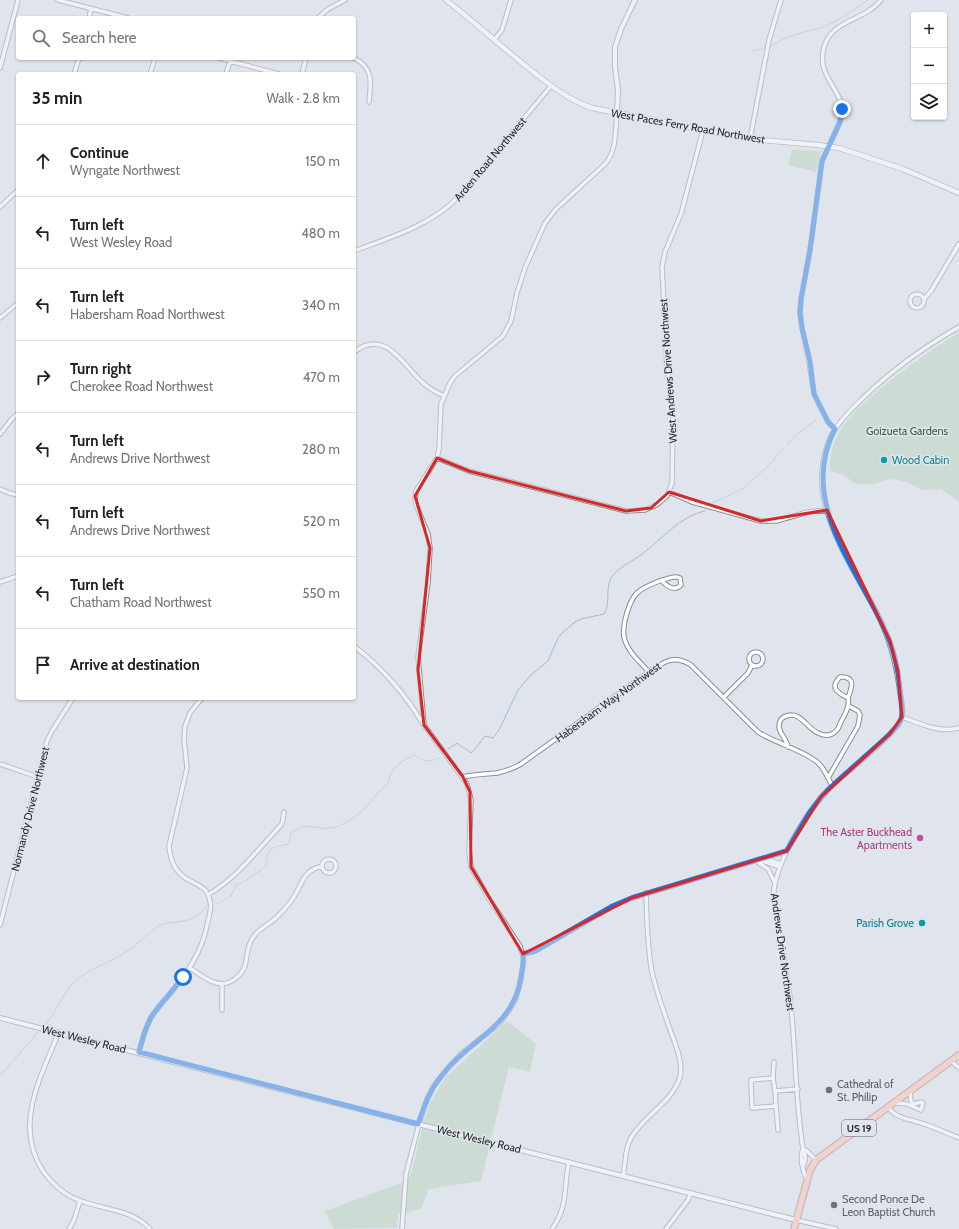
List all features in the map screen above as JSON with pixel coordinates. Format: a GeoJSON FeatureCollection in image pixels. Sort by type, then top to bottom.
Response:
{"type":"FeatureCollection","features":[{"type":"Feature","properties":{"kind":"highway","name":"US 19"},"geometry":{"type":"LineString","coordinates":[[794,1229],[807,1179],[816,1160],[959,1055]]}},
{"type":"Feature","properties":{"kind":"main road","name":"West Paces Ferry Road Northwest"},"geometry":{"type":"LineString","coordinates":[[446,0],[551,86],[580,104],[617,113],[750,139],[829,146],[878,160],[959,193]]}},
{"type":"Feature","properties":{"kind":"street"},"geometry":{"type":"LineString","coordinates":[[0,68],[18,0]]}},
{"type":"Feature","properties":{"kind":"street"},"geometry":{"type":"LineString","coordinates":[[58,0],[120,16]]}},
{"type":"Feature","properties":{"kind":"street"},"geometry":{"type":"LineString","coordinates":[[320,16],[328,9],[342,3],[345,0]]}},
{"type":"Feature","properties":{"kind":"street"},"geometry":{"type":"LineString","coordinates":[[494,40],[502,30],[511,0]]}},
{"type":"Feature","properties":{"kind":"street"},"geometry":{"type":"LineString","coordinates":[[424,725],[418,657],[428,583],[430,548],[428,534],[417,507],[415,496],[418,486],[437,458],[439,449],[440,412],[444,396],[450,383],[455,376],[499,340],[507,330],[511,321],[517,293],[525,268],[545,223],[556,209],[605,164],[611,156],[614,147],[618,90],[615,67],[615,47],[618,36],[634,0]]}},
{"type":"Feature","properties":{"kind":"street"},"geometry":{"type":"LineString","coordinates":[[750,139],[769,40],[781,0]]}},
{"type":"Feature","properties":{"kind":"street"},"geometry":{"type":"LineString","coordinates":[[835,429],[828,422],[814,394],[810,361],[800,313],[822,161],[840,122],[842,109],[839,97],[824,68],[822,57],[824,46],[829,36],[836,28],[871,10],[881,0]]}},
{"type":"Feature","properties":{"kind":"street"},"geometry":{"type":"LineString","coordinates":[[89,16],[91,9]]}},
{"type":"Feature","properties":{"kind":"street"},"geometry":{"type":"LineString","coordinates":[[356,59],[362,63],[369,74],[371,85],[369,102]]}},
{"type":"Feature","properties":{"kind":"street"},"geometry":{"type":"LineString","coordinates":[[75,72],[78,60]]}},
{"type":"Feature","properties":{"kind":"street"},"geometry":{"type":"LineString","coordinates":[[150,72],[154,60]]}},
{"type":"Feature","properties":{"kind":"street"},"geometry":{"type":"LineString","coordinates":[[226,60],[271,72]]}},
{"type":"Feature","properties":{"kind":"street"},"geometry":{"type":"LineString","coordinates":[[302,72],[306,60]]}},
{"type":"Feature","properties":{"kind":"street"},"geometry":{"type":"LineString","coordinates":[[227,72],[230,61]]}},
{"type":"Feature","properties":{"kind":"street","name":"Arden Road Northwest"},"geometry":{"type":"LineString","coordinates":[[356,251],[416,226],[434,217],[447,208],[458,197],[551,86]]}},
{"type":"Feature","properties":{"kind":"street","name":"West Andrews Drive Northwest"},"geometry":{"type":"LineString","coordinates":[[670,492],[673,471],[673,421],[667,364],[662,267],[665,252],[681,214],[703,130]]}},
{"type":"Feature","properties":{"kind":"street"},"geometry":{"type":"LineString","coordinates":[[0,207],[16,192]]}},
{"type":"Feature","properties":{"kind":"street"},"geometry":{"type":"LineString","coordinates":[[924,299],[931,291],[959,244]]}},
{"type":"Feature","properties":{"kind":"street"},"geometry":{"type":"LineString","coordinates":[[0,318],[16,305]]}},
{"type":"Feature","properties":{"kind":"street"},"geometry":{"type":"LineString","coordinates":[[959,327],[893,371],[852,409],[835,429],[827,447],[823,467],[822,488],[827,510],[838,540],[890,641],[898,670],[902,717],[934,729],[944,730],[959,728]]}},
{"type":"Feature","properties":{"kind":"street"},"geometry":{"type":"LineString","coordinates":[[356,351],[371,344],[391,349],[422,382],[444,396]]}},
{"type":"Feature","properties":{"kind":"street"},"geometry":{"type":"LineString","coordinates":[[0,434],[16,415]]}},
{"type":"Feature","properties":{"kind":"street"},"geometry":{"type":"LineString","coordinates":[[437,458],[469,471],[626,512],[652,508],[664,500],[670,492],[692,502],[761,521],[776,521],[808,512],[827,510]]}},
{"type":"Feature","properties":{"kind":"street"},"geometry":{"type":"LineString","coordinates":[[0,489],[9,494],[16,496]]}},
{"type":"Feature","properties":{"kind":"street"},"geometry":{"type":"LineString","coordinates":[[0,582],[16,577]]}},
{"type":"Feature","properties":{"kind":"street"},"geometry":{"type":"LineString","coordinates":[[649,672],[628,649],[624,638],[624,626],[626,616],[636,594],[641,590],[662,581],[677,577],[680,578],[681,585],[678,588],[669,587],[662,581]]}},
{"type":"Feature","properties":{"kind":"street"},"geometry":{"type":"LineString","coordinates":[[356,648],[369,659],[407,700],[437,744],[463,777],[470,792],[471,800],[469,851],[471,867],[489,899],[520,946],[523,954],[524,965],[516,998],[510,1009],[499,1024],[462,1053],[442,1075],[427,1099],[418,1124],[406,1174],[402,1229]]}},
{"type":"Feature","properties":{"kind":"street","name":"Habersham Way Northwest"},"geometry":{"type":"LineString","coordinates":[[463,777],[498,773],[509,770],[521,764],[649,672],[668,660],[675,659],[683,660],[691,665],[758,732],[808,756],[817,762],[832,786]]}},
{"type":"Feature","properties":{"kind":"street"},"geometry":{"type":"LineString","coordinates":[[724,697],[748,672],[752,665]]}},
{"type":"Feature","properties":{"kind":"street"},"geometry":{"type":"LineString","coordinates":[[788,747],[779,727],[781,719],[785,716],[792,715],[800,717],[818,733],[827,735],[834,734],[839,729],[849,706],[848,698],[852,684],[850,679],[840,677],[836,681],[836,691],[848,698]]}},
{"type":"Feature","properties":{"kind":"street","name":"Normandy Drive Northwest"},"geometry":{"type":"LineString","coordinates":[[0,925],[47,741],[52,730],[72,700]]}},
{"type":"Feature","properties":{"kind":"street"},"geometry":{"type":"LineString","coordinates":[[139,1052],[151,1017],[190,968],[200,950],[211,908],[209,894],[203,887],[187,879],[177,870],[172,861],[169,846],[187,768],[184,739],[185,726],[190,713],[200,700]]}},
{"type":"Feature","properties":{"kind":"street"},"geometry":{"type":"LineString","coordinates":[[828,778],[858,726],[860,715],[858,711],[849,706]]}},
{"type":"Feature","properties":{"kind":"street","name":"Andrews Drive Northwest"},"geometry":{"type":"LineString","coordinates":[[807,1179],[803,1173],[801,1153],[803,1149],[790,1003],[774,892],[787,851],[810,812],[832,786],[890,734],[899,724],[902,717]]}},
{"type":"Feature","properties":{"kind":"street"},"geometry":{"type":"LineString","coordinates":[[0,764],[38,777]]}},
{"type":"Feature","properties":{"kind":"street"},"geometry":{"type":"LineString","coordinates":[[209,894],[220,888],[230,879],[282,824],[284,812]]}},
{"type":"Feature","properties":{"kind":"street"},"geometry":{"type":"LineString","coordinates":[[523,954],[535,951],[613,906],[646,894],[787,851]]}},
{"type":"Feature","properties":{"kind":"street"},"geometry":{"type":"LineString","coordinates":[[759,859],[781,866]]}},
{"type":"Feature","properties":{"kind":"street"},"geometry":{"type":"LineString","coordinates":[[759,859],[768,869],[776,883]]}},
{"type":"Feature","properties":{"kind":"street"},"geometry":{"type":"LineString","coordinates":[[190,968],[212,982],[222,984],[231,982],[240,975],[245,966],[248,946],[254,936],[261,928],[276,918],[291,902],[307,873],[314,868],[322,866]]}},
{"type":"Feature","properties":{"kind":"street"},"geometry":{"type":"LineString","coordinates":[[623,1176],[626,1151],[631,1138],[668,1097],[678,1082],[681,1072],[676,1046],[652,971],[649,952],[646,894]]}},
{"type":"Feature","properties":{"kind":"street"},"geometry":{"type":"LineString","coordinates":[[222,984],[222,1010]]}},
{"type":"Feature","properties":{"kind":"street","name":"West Wesley Road"},"geometry":{"type":"LineString","coordinates":[[0,1018],[139,1052],[796,1220]]}},
{"type":"Feature","properties":{"kind":"street"},"geometry":{"type":"LineString","coordinates":[[59,1032],[33,1102],[30,1121],[30,1136],[36,1158],[47,1176],[62,1191],[80,1201],[132,1216],[146,1224],[150,1229]]}},
{"type":"Feature","properties":{"kind":"street"},"geometry":{"type":"LineString","coordinates":[[951,1061],[959,1068]]}},
{"type":"Feature","properties":{"kind":"street"},"geometry":{"type":"LineString","coordinates":[[774,1062],[773,1078],[778,1130]]}},
{"type":"Feature","properties":{"kind":"street"},"geometry":{"type":"LineString","coordinates":[[773,1078],[751,1080],[752,1108],[776,1106]]}},
{"type":"Feature","properties":{"kind":"street"},"geometry":{"type":"LineString","coordinates":[[775,1091],[798,1089]]}},
{"type":"Feature","properties":{"kind":"street"},"geometry":{"type":"LineString","coordinates":[[910,1091],[911,1101],[913,1104],[919,1101],[923,1103],[921,1110],[907,1104],[890,1105],[895,1114],[959,1138]]}},
{"type":"Feature","properties":{"kind":"street"},"geometry":{"type":"LineString","coordinates":[[803,1149],[816,1160]]}},
{"type":"Feature","properties":{"kind":"street"},"geometry":{"type":"LineString","coordinates":[[552,1229],[559,1220],[565,1201],[569,1162]]}},
{"type":"Feature","properties":{"kind":"street"},"geometry":{"type":"LineString","coordinates":[[666,1229],[688,1200],[691,1193]]}},
{"type":"Feature","properties":{"kind":"street"},"geometry":{"type":"LineString","coordinates":[[69,1229],[74,1220],[80,1201]]}},
{"type":"Feature","properties":{"kind":"street"},"geometry":{"type":"LineString","coordinates":[[796,1220],[836,1229]]}},
{"type":"Feature","properties":{"kind":"highlighted area"},"geometry":{"type":"Polygon","coordinates":[[[437,458],[469,471],[626,511],[651,508],[669,492],[761,521],[827,510],[890,641],[898,671],[902,717],[890,734],[821,797],[787,851],[632,898],[523,954],[471,867],[470,792],[463,777],[424,725],[418,670],[430,548],[415,496],[437,458]]]}},
{"type":"Feature","properties":{"kind":"green space"},"geometry":{"type":"Polygon","coordinates":[[[792,150],[822,151],[816,172],[788,165],[792,150]]]}},
{"type":"Feature","properties":{"kind":"green space","name":"Goizueta Gardens"},"geometry":{"type":"Polygon","coordinates":[[[959,332],[959,503],[941,489],[923,490],[906,482],[891,479],[875,484],[856,484],[842,474],[830,471],[830,461],[834,442],[843,426],[857,409],[898,375],[959,332]]]}},
{"type":"Feature","properties":{"kind":"green space"},"geometry":{"type":"Polygon","coordinates":[[[507,1021],[536,1044],[530,1072],[509,1067],[481,1181],[429,1189],[421,1209],[398,1214],[397,1228],[334,1229],[325,1211],[401,1183],[410,1177],[429,1104],[445,1078],[507,1021]]]}},
{"type":"Feature","properties":{"kind":"waterway"},"geometry":{"type":"LineString","coordinates":[[771,46],[788,37],[832,23],[868,0]]}},
{"type":"Feature","properties":{"kind":"waterway"},"geometry":{"type":"LineString","coordinates":[[753,51],[765,48]]}},
{"type":"Feature","properties":{"kind":"waterway"},"geometry":{"type":"LineString","coordinates":[[787,445],[797,434],[816,420]]}},
{"type":"Feature","properties":{"kind":"waterway"},"geometry":{"type":"LineString","coordinates":[[713,503],[744,488],[766,468],[784,448]]}},
{"type":"Feature","properties":{"kind":"waterway"},"geometry":{"type":"LineString","coordinates":[[448,749],[457,743],[471,753],[485,736],[493,738],[500,728],[518,690],[530,676],[548,661],[558,638],[562,633],[581,619],[604,614],[607,605],[608,587],[614,574],[642,554],[679,523],[705,511]]}},
{"type":"Feature","properties":{"kind":"waterway"},"geometry":{"type":"LineString","coordinates":[[217,904],[231,896],[236,885],[247,880],[266,866],[269,851],[275,847],[289,844],[291,832],[305,826],[323,828],[325,830],[327,828],[332,828],[343,824],[353,818],[369,804],[381,789],[388,784],[391,773],[397,765],[405,759],[415,755],[427,761],[440,758]]}},
{"type":"Feature","properties":{"kind":"waterway"},"geometry":{"type":"LineString","coordinates":[[46,1024],[53,1015],[67,990],[77,979],[126,952],[160,925],[191,919],[198,915],[207,906]]}},
{"type":"Feature","properties":{"kind":"waterway"},"geometry":{"type":"LineString","coordinates":[[0,1075],[39,1031]]}},
{"type":"Feature","properties":{"kind":"place","name":"Wood Cabin"},"geometry":{"type":"Point","coordinates":[884,460]}},
{"type":"Feature","properties":{"kind":"place","name":"The Aster Buckhead Apartments"},"geometry":{"type":"Point","coordinates":[920,838]}},
{"type":"Feature","properties":{"kind":"place","name":"Parish Grove"},"geometry":{"type":"Point","coordinates":[922,923]}},
{"type":"Feature","properties":{"kind":"place","name":"Cathedral of St. Philip"},"geometry":{"type":"Point","coordinates":[829,1090]}},
{"type":"Feature","properties":{"kind":"place","name":"Second Ponce De Leon Baptist Church"},"geometry":{"type":"Point","coordinates":[834,1205]}},
{"type":"Feature","properties":{"kind":"route"},"geometry":{"type":"LineString","coordinates":[[183,977],[151,1017],[139,1052],[200,1069],[418,1124],[427,1099],[442,1075],[462,1053],[499,1024],[510,1009],[516,998],[519,987],[524,965],[523,954],[535,951],[613,906],[632,898],[787,851],[810,812],[822,797],[899,724],[902,717],[902,711],[898,670],[890,641],[838,540],[832,526],[824,498],[822,488],[824,456],[830,438],[835,429],[828,422],[814,394],[810,361],[800,321],[801,299],[810,250],[820,171],[822,161],[840,122],[842,109]]}}]}
